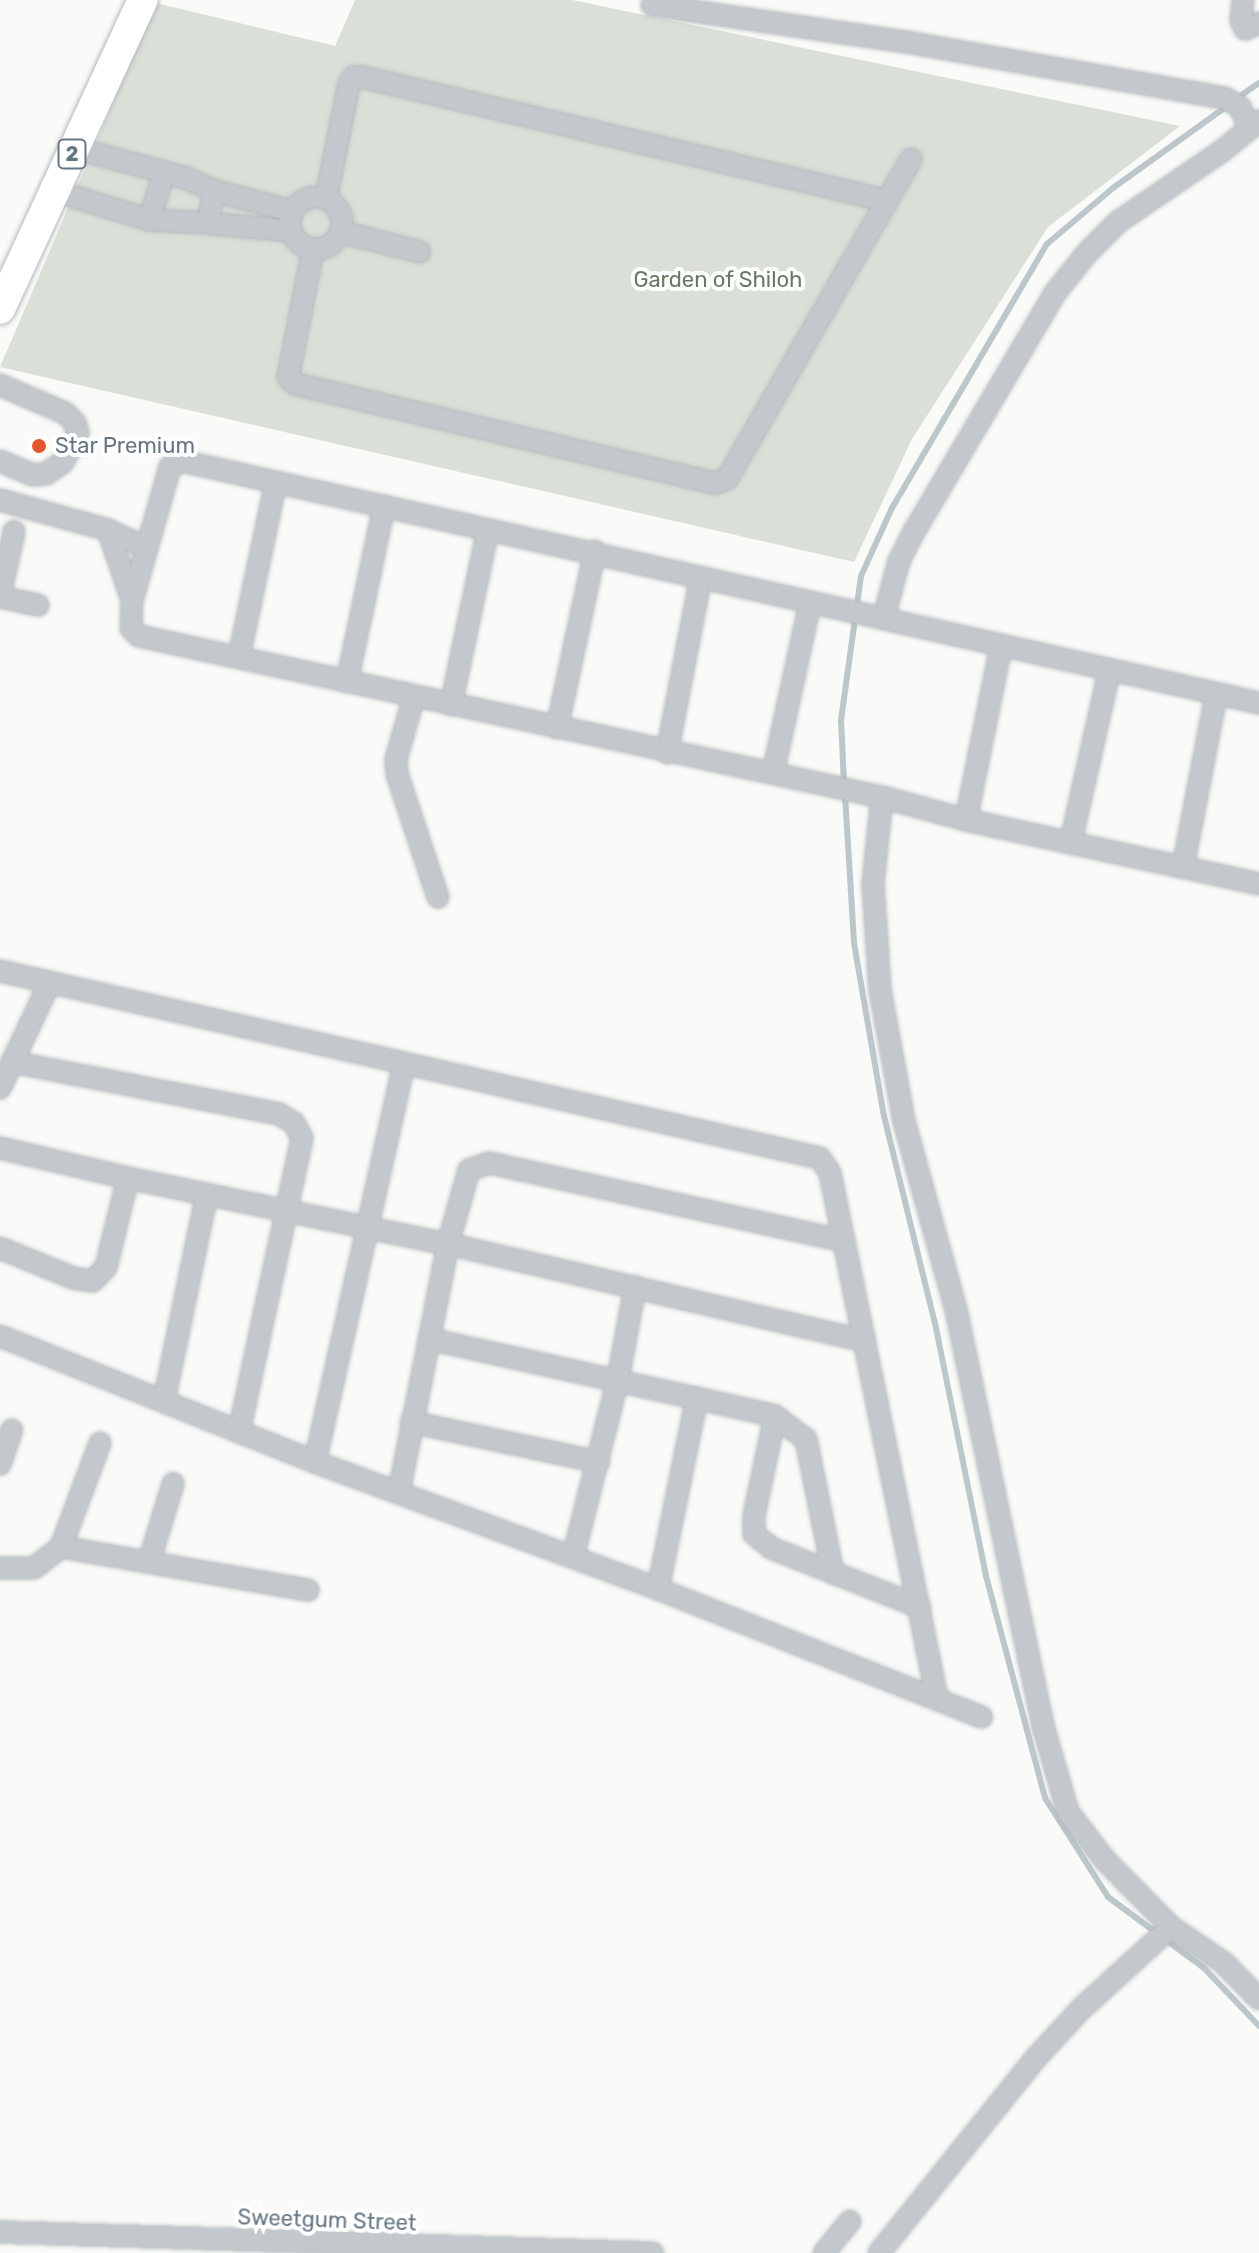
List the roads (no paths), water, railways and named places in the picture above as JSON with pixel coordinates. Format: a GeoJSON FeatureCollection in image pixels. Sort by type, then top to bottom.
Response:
{"type":"FeatureCollection","features":[{"type":"Feature","properties":{"kind":"highway","name":"2"},"geometry":{"type":"LineString","coordinates":[[0,309],[143,0]]}},
{"type":"Feature","properties":{"kind":"street"},"geometry":{"type":"LineString","coordinates":[[1243,0],[1241,20],[1245,29],[1259,23]]}},
{"type":"Feature","properties":{"kind":"street"},"geometry":{"type":"LineString","coordinates":[[652,5],[912,43],[1225,98],[1240,107],[1254,125],[1118,222],[1087,253],[1055,293],[915,530],[899,561],[884,617]]}},
{"type":"Feature","properties":{"kind":"street"},"geometry":{"type":"LineString","coordinates":[[326,199],[349,84],[353,77],[362,77],[888,201]]}},
{"type":"Feature","properties":{"kind":"street"},"geometry":{"type":"LineString","coordinates":[[75,148],[186,178],[291,221],[299,244],[313,250],[330,245],[341,232],[338,209],[326,199],[310,197],[291,221]]}},
{"type":"Feature","properties":{"kind":"street"},"geometry":{"type":"LineString","coordinates":[[313,250],[288,377],[295,384],[715,483],[727,479],[911,159]]}},
{"type":"Feature","properties":{"kind":"street"},"geometry":{"type":"LineString","coordinates":[[149,220],[164,174]]}},
{"type":"Feature","properties":{"kind":"street"},"geometry":{"type":"LineString","coordinates":[[55,191],[149,220],[207,223],[291,221]]}},
{"type":"Feature","properties":{"kind":"street"},"geometry":{"type":"LineString","coordinates":[[207,223],[215,191]]}},
{"type":"Feature","properties":{"kind":"street"},"geometry":{"type":"LineString","coordinates":[[341,232],[420,252]]}},
{"type":"Feature","properties":{"kind":"street"},"geometry":{"type":"LineString","coordinates":[[0,385],[65,413],[75,423],[78,433],[63,462],[46,474],[33,475],[0,461]]}},
{"type":"Feature","properties":{"kind":"street"},"geometry":{"type":"LineString","coordinates":[[1259,703],[1109,673],[884,617],[810,603],[595,551],[175,462],[170,467],[132,600],[131,628],[139,636],[667,753],[882,797],[966,820],[1259,884]]}},
{"type":"Feature","properties":{"kind":"street"},"geometry":{"type":"LineString","coordinates":[[239,657],[276,482]]}},
{"type":"Feature","properties":{"kind":"street"},"geometry":{"type":"LineString","coordinates":[[0,500],[108,530],[147,548]]}},
{"type":"Feature","properties":{"kind":"street"},"geometry":{"type":"LineString","coordinates":[[347,682],[384,506]]}},
{"type":"Feature","properties":{"kind":"street"},"geometry":{"type":"LineString","coordinates":[[108,530],[132,600]]}},
{"type":"Feature","properties":{"kind":"street"},"geometry":{"type":"LineString","coordinates":[[451,705],[488,530]]}},
{"type":"Feature","properties":{"kind":"street"},"geometry":{"type":"LineString","coordinates":[[14,532],[0,596],[38,605]]}},
{"type":"Feature","properties":{"kind":"street"},"geometry":{"type":"LineString","coordinates":[[557,728],[595,551]]}},
{"type":"Feature","properties":{"kind":"street"},"geometry":{"type":"LineString","coordinates":[[667,753],[701,577]]}},
{"type":"Feature","properties":{"kind":"street"},"geometry":{"type":"LineString","coordinates":[[773,773],[810,603]]}},
{"type":"Feature","properties":{"kind":"street"},"geometry":{"type":"LineString","coordinates":[[966,820],[1001,647]]}},
{"type":"Feature","properties":{"kind":"street"},"geometry":{"type":"LineString","coordinates":[[1071,841],[1109,673]]}},
{"type":"Feature","properties":{"kind":"street"},"geometry":{"type":"LineString","coordinates":[[1183,867],[1216,696]]}},
{"type":"Feature","properties":{"kind":"street"},"geometry":{"type":"LineString","coordinates":[[414,697],[396,759],[397,774],[438,897]]}},
{"type":"Feature","properties":{"kind":"street"},"geometry":{"type":"LineString","coordinates":[[882,797],[873,884],[880,990],[904,1121],[957,1314],[1043,1726],[1068,1812],[1105,1860],[1171,1927],[1224,1963],[1259,1999]]}},
{"type":"Feature","properties":{"kind":"street"},"geometry":{"type":"LineString","coordinates":[[0,971],[820,1158],[830,1173],[937,1698]]}},
{"type":"Feature","properties":{"kind":"street"},"geometry":{"type":"LineString","coordinates":[[0,1088],[50,982]]}},
{"type":"Feature","properties":{"kind":"street"},"geometry":{"type":"LineString","coordinates":[[12,1062],[279,1114],[294,1123],[302,1138],[239,1432]]}},
{"type":"Feature","properties":{"kind":"street"},"geometry":{"type":"LineString","coordinates":[[315,1462],[404,1063]]}},
{"type":"Feature","properties":{"kind":"street"},"geometry":{"type":"LineString","coordinates":[[0,1148],[128,1178],[448,1244],[865,1341]]}},
{"type":"Feature","properties":{"kind":"street"},"geometry":{"type":"LineString","coordinates":[[399,1492],[448,1244],[469,1170],[489,1163],[844,1241]]}},
{"type":"Feature","properties":{"kind":"street"},"geometry":{"type":"LineString","coordinates":[[0,1248],[73,1278],[93,1281],[106,1267],[128,1178]]}},
{"type":"Feature","properties":{"kind":"street"},"geometry":{"type":"LineString","coordinates":[[164,1401],[207,1194]]}},
{"type":"Feature","properties":{"kind":"street"},"geometry":{"type":"LineString","coordinates":[[573,1557],[599,1462],[635,1287]]}},
{"type":"Feature","properties":{"kind":"street"},"geometry":{"type":"LineString","coordinates":[[0,1336],[315,1462],[658,1589],[982,1717]]}},
{"type":"Feature","properties":{"kind":"street"},"geometry":{"type":"LineString","coordinates":[[429,1339],[775,1416],[806,1439],[833,1573]]}},
{"type":"Feature","properties":{"kind":"street"},"geometry":{"type":"LineString","coordinates":[[658,1589],[697,1398]]}},
{"type":"Feature","properties":{"kind":"street"},"geometry":{"type":"LineString","coordinates":[[775,1416],[754,1516],[754,1534],[771,1548],[920,1607]]}},
{"type":"Feature","properties":{"kind":"street"},"geometry":{"type":"LineString","coordinates":[[411,1422],[599,1462]]}},
{"type":"Feature","properties":{"kind":"street"},"geometry":{"type":"LineString","coordinates":[[0,1464],[12,1430]]}},
{"type":"Feature","properties":{"kind":"street"},"geometry":{"type":"LineString","coordinates":[[0,1568],[34,1568],[61,1547],[100,1443]]}},
{"type":"Feature","properties":{"kind":"street"},"geometry":{"type":"LineString","coordinates":[[149,1562],[173,1484]]}},
{"type":"Feature","properties":{"kind":"street"},"geometry":{"type":"LineString","coordinates":[[61,1547],[308,1590]]}},
{"type":"Feature","properties":{"kind":"street"},"geometry":{"type":"LineString","coordinates":[[879,2253],[1035,2059],[1080,2010],[1171,1927]]}},
{"type":"Feature","properties":{"kind":"street"},"geometry":{"type":"LineString","coordinates":[[824,2253],[850,2221]]}},
{"type":"Feature","properties":{"kind":"street","name":"Sweetgum Street"},"geometry":{"type":"LineString","coordinates":[[0,2232],[103,2236],[216,2246],[653,2253]]}},
{"type":"Feature","properties":{"kind":"street"},"geometry":{"type":"LineString","coordinates":[[88,2253],[103,2236]]}},
{"type":"Feature","properties":{"kind":"waterway"},"geometry":{"type":"LineString","coordinates":[[1236,99],[1259,83]]}},
{"type":"Feature","properties":{"kind":"waterway"},"geometry":{"type":"LineString","coordinates":[[844,783],[841,720],[861,576],[892,508],[1047,244],[1113,188],[1227,106]]}},
{"type":"Feature","properties":{"kind":"waterway"},"geometry":{"type":"LineString","coordinates":[[845,795],[854,943],[884,1116],[935,1323],[986,1576],[1045,1798],[1108,1897],[1204,1968],[1259,2026]]}},
{"type":"Feature","properties":{"kind":"place","name":"Star Premium"},"geometry":{"type":"Point","coordinates":[39,446]}},
{"type":"Feature","properties":{"kind":"park label","name":"Garden of Shiloh"},"geometry":{"type":"Point","coordinates":[718,280]}}]}
